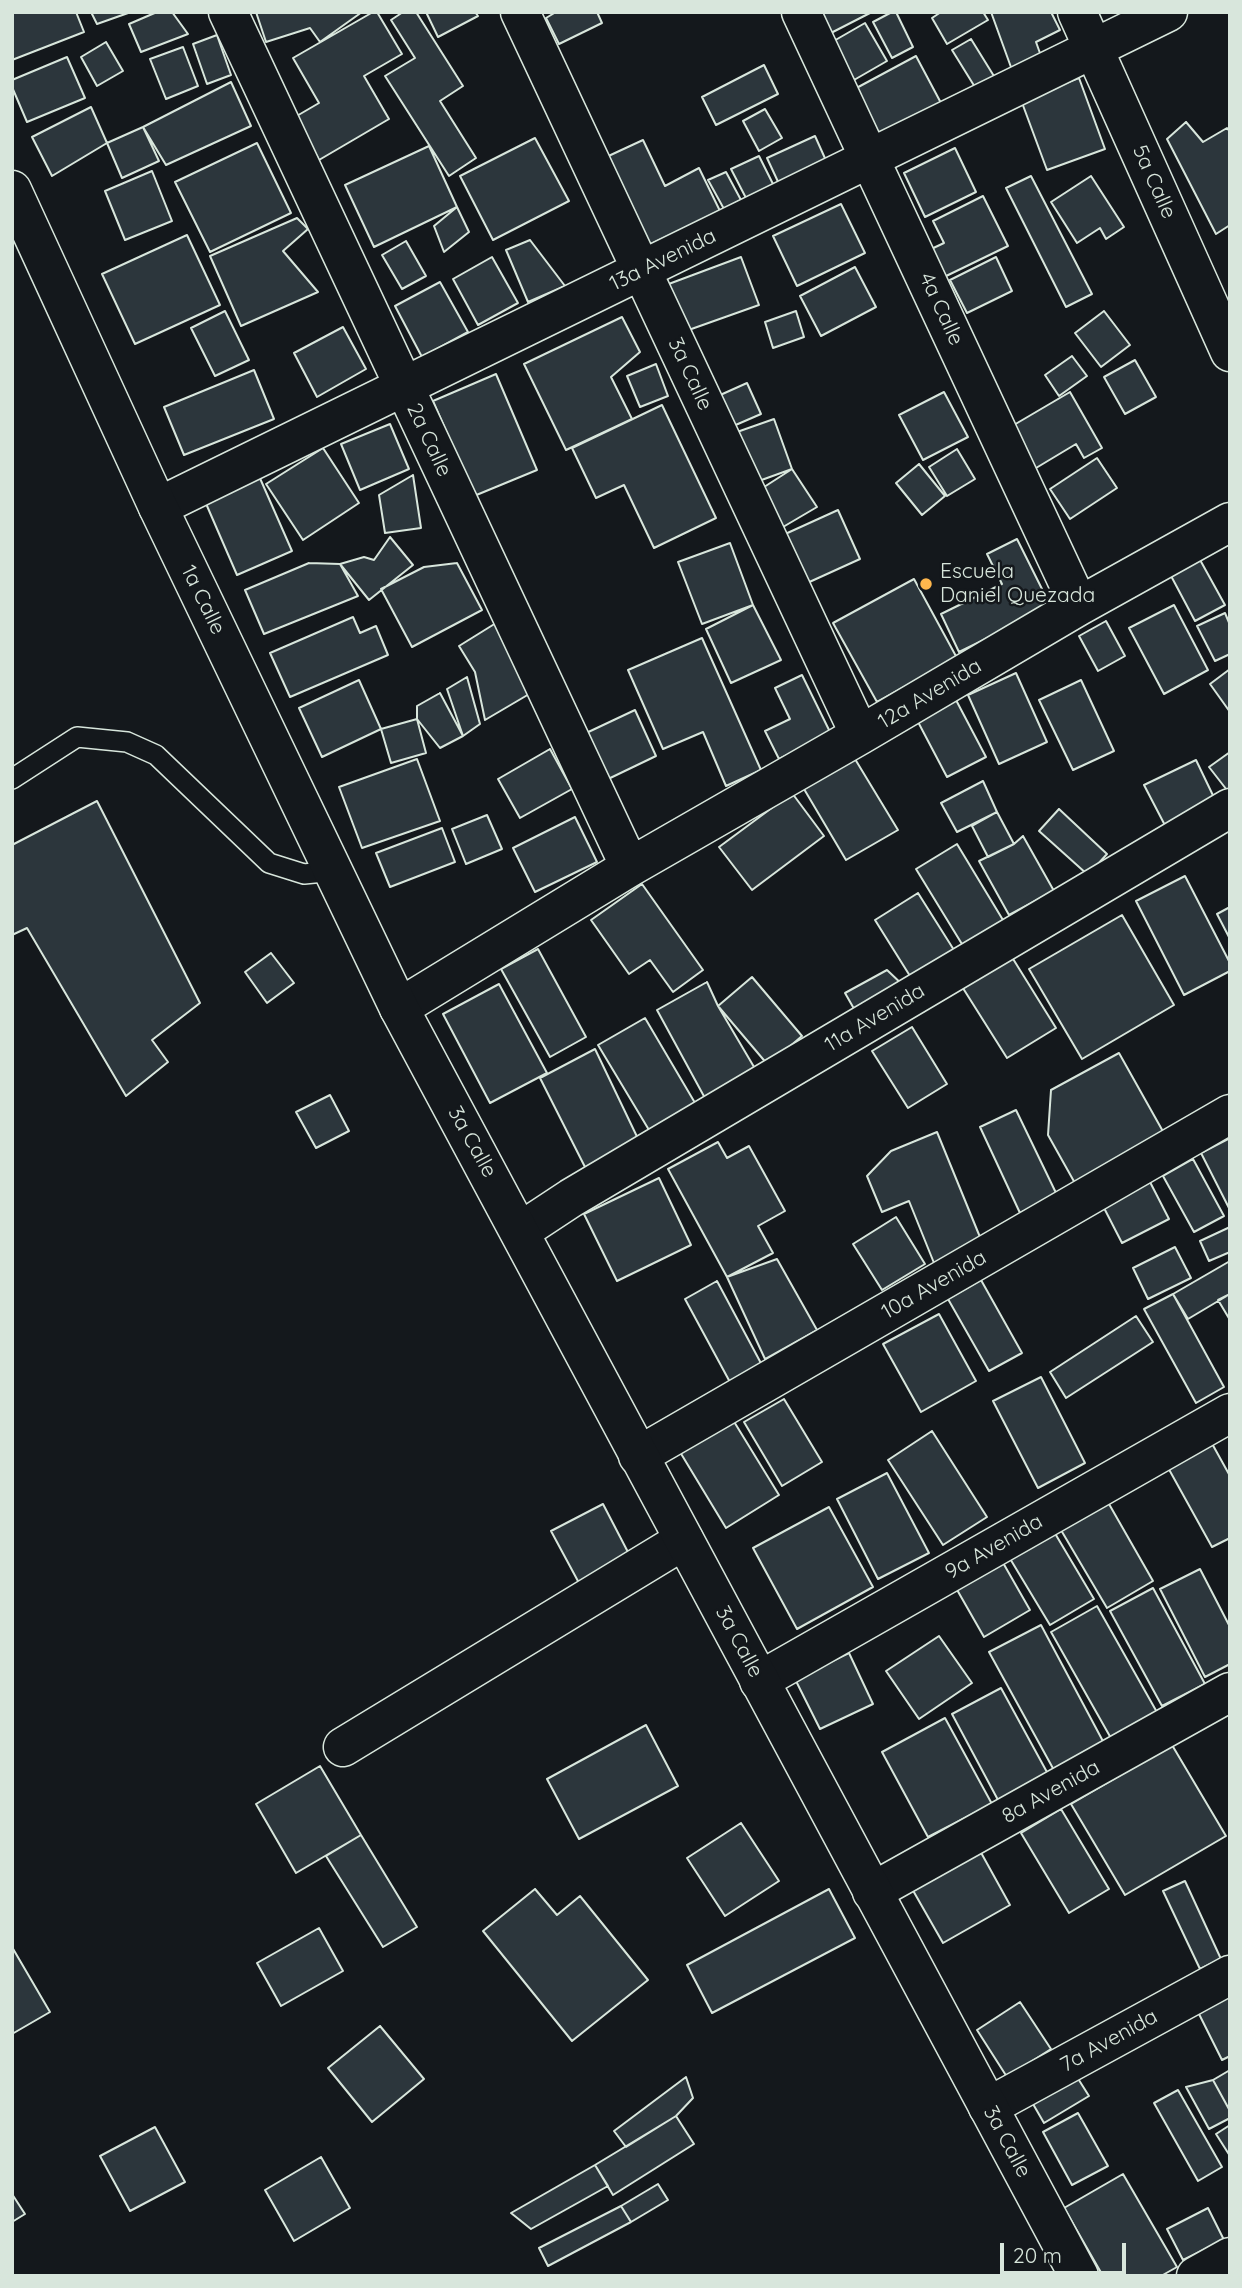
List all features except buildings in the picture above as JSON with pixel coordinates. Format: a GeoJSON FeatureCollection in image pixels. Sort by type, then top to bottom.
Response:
{"type":"FeatureCollection","features":[{"type":"Feature","properties":{"kind":"street","name":"2a Calle"},"geometry":{"type":"LineString","coordinates":[[229,12],[630,867]]}},
{"type":"Feature","properties":{"kind":"street","name":"3a Calle"},"geometry":{"type":"LineString","coordinates":[[520,12],[860,735]]}},
{"type":"Feature","properties":{"kind":"street","name":"4a Calle"},"geometry":{"type":"LineString","coordinates":[[801,12],[1079,606]]}},
{"type":"Feature","properties":{"kind":"street","name":"5a Calle"},"geometry":{"type":"LineString","coordinates":[[1077,12],[1230,352]]}},
{"type":"Feature","properties":{"kind":"street","name":"13a Avenida"},"geometry":{"type":"LineString","coordinates":[[158,507],[1168,12]]}},
{"type":"Feature","properties":{"kind":"street","name":"1a Calle"},"geometry":{"type":"LineString","coordinates":[[12,190],[158,507],[400,1008]]}},
{"type":"Feature","properties":{"kind":"street","name":"12a Avenida"},"geometry":{"type":"LineString","coordinates":[[400,1008],[630,867],[1079,606],[1230,522]]}},
{"type":"Feature","properties":{"kind":"street","name":"11a Avenida"},"geometry":{"type":"LineString","coordinates":[[521,1231],[571,1198],[1230,808]]}},
{"type":"Feature","properties":{"kind":"street","name":"3a Calle"},"geometry":{"type":"LineString","coordinates":[[400,1008],[1079,2276]]}},
{"type":"Feature","properties":{"kind":"street","name":"10a Avenida"},"geometry":{"type":"LineString","coordinates":[[638,1456],[1230,1114]]}},
{"type":"Feature","properties":{"kind":"street","name":"9a Avenida"},"geometry":{"type":"LineString","coordinates":[[759,1681],[1230,1413]]}},
{"type":"Feature","properties":{"kind":"street"},"geometry":{"type":"LineString","coordinates":[[343,1747],[684,1540]]}},
{"type":"Feature","properties":{"kind":"street","name":"8a Avenida"},"geometry":{"type":"LineString","coordinates":[[872,1892],[1230,1692]]}},
{"type":"Feature","properties":{"kind":"street","name":"7a Avenida"},"geometry":{"type":"LineString","coordinates":[[988,2107],[1230,1975]]}},
{"type":"Feature","properties":{"kind":"street"},"geometry":{"type":"LineString","coordinates":[[1196,2276],[1230,2257]]}},
{"type":"Feature","properties":{"kind":"lane"},"geometry":{"type":"LineString","coordinates":[[12,779],[77,737],[127,742],[156,755],[269,863],[304,874],[334,871]]}},
{"type":"Feature","properties":{"kind":"place","name":"Escuela Daniel Quezada"},"geometry":{"type":"Point","coordinates":[926,584]}}]}
